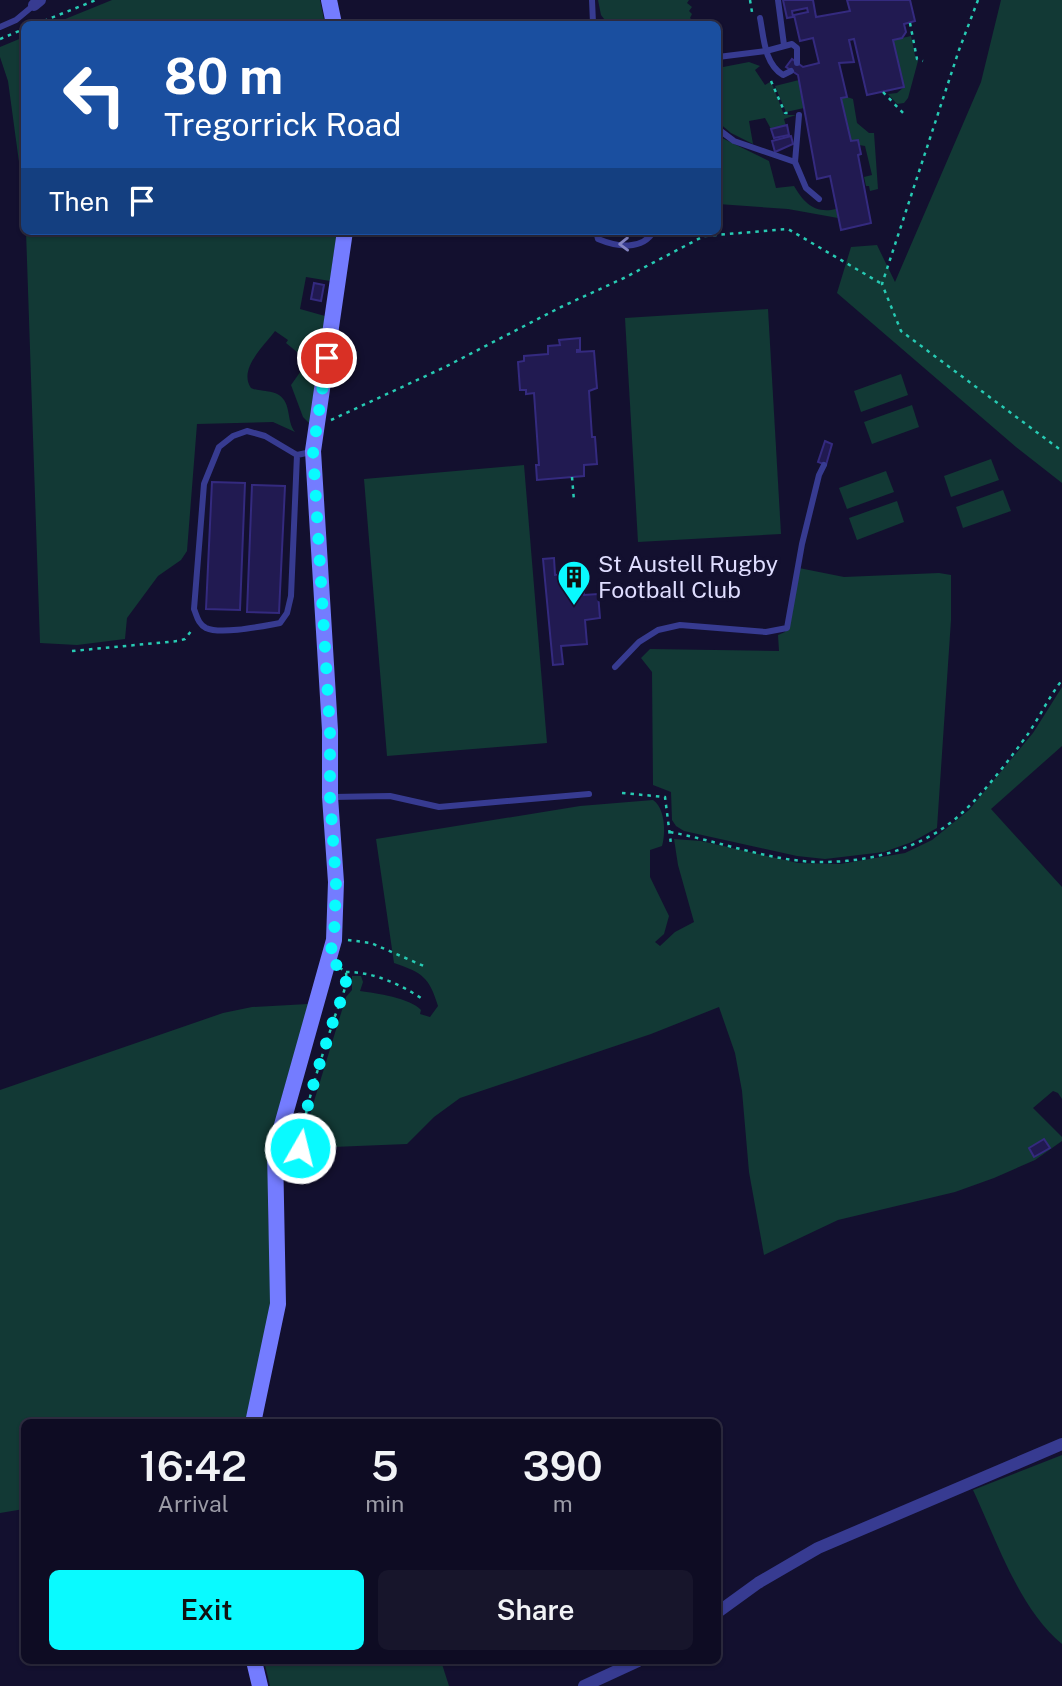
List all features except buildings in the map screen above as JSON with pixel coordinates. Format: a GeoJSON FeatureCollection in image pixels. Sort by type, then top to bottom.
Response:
{"type":"FeatureCollection","features":[{"type":"Feature","properties":{"kind":"street"},"geometry":{"type":"LineString","coordinates":[[329,0],[333,21]]}},
{"type":"Feature","properties":{"kind":"street"},"geometry":{"type":"LineString","coordinates":[[254,1419],[278,1304],[275,1150],[334,940],[336,882],[330,797],[330,730],[305,453],[317,427],[344,235]]}},
{"type":"Feature","properties":{"kind":"street"},"geometry":{"type":"LineString","coordinates":[[721,1610],[758,1583],[818,1548],[1062,1444]]}},
{"type":"Feature","properties":{"kind":"street"},"geometry":{"type":"LineString","coordinates":[[255,1664],[260,1686]]}},
{"type":"Feature","properties":{"kind":"street"},"geometry":{"type":"LineString","coordinates":[[584,1686],[632,1664]]}},
{"type":"Feature","properties":{"kind":"lane"},"geometry":{"type":"LineString","coordinates":[[593,0],[594,21]]}},
{"type":"Feature","properties":{"kind":"lane"},"geometry":{"type":"LineString","coordinates":[[778,0],[784,45]]}},
{"type":"Feature","properties":{"kind":"lane"},"geometry":{"type":"LineString","coordinates":[[0,27],[16,20],[37,2]]}},
{"type":"Feature","properties":{"kind":"lane"},"geometry":{"type":"LineString","coordinates":[[760,18],[766,51],[777,71],[783,75],[791,71]]}},
{"type":"Feature","properties":{"kind":"lane"},"geometry":{"type":"LineString","coordinates":[[721,57],[766,51],[792,44],[797,48],[797,63]]}},
{"type":"Feature","properties":{"kind":"lane"},"geometry":{"type":"LineString","coordinates":[[799,116],[795,162],[806,188],[819,199]]}},
{"type":"Feature","properties":{"kind":"lane"},"geometry":{"type":"LineString","coordinates":[[721,131],[734,141],[795,162]]}},
{"type":"Feature","properties":{"kind":"lane"},"geometry":{"type":"LineString","coordinates":[[597,235],[598,239],[609,244],[626,247],[645,241],[650,235]]}},
{"type":"Feature","properties":{"kind":"lane"},"geometry":{"type":"LineString","coordinates":[[247,431],[305,453],[292,596],[287,613],[280,623],[248,629],[207,629],[199,623],[194,609],[204,484],[219,447],[233,436],[247,431]]}},
{"type":"Feature","properties":{"kind":"lane"},"geometry":{"type":"LineString","coordinates":[[615,667],[639,642],[658,630],[680,625],[766,632],[787,628],[802,544],[819,475],[824,465]]}},
{"type":"Feature","properties":{"kind":"lane"},"geometry":{"type":"LineString","coordinates":[[330,797],[390,796],[439,807],[589,794]]}},
{"type":"Feature","properties":{"kind":"path"},"geometry":{"type":"LineString","coordinates":[[43,21],[95,0]]}},
{"type":"Feature","properties":{"kind":"path"},"geometry":{"type":"LineString","coordinates":[[882,284],[978,0]]}},
{"type":"Feature","properties":{"kind":"path"},"geometry":{"type":"LineString","coordinates":[[910,23],[917,59],[923,61]]}},
{"type":"Feature","properties":{"kind":"path"},"geometry":{"type":"LineString","coordinates":[[0,39],[21,30]]}},
{"type":"Feature","properties":{"kind":"path"},"geometry":{"type":"LineString","coordinates":[[771,81],[785,113],[796,112],[799,116]]}},
{"type":"Feature","properties":{"kind":"path"},"geometry":{"type":"LineString","coordinates":[[883,92],[904,114]]}},
{"type":"Feature","properties":{"kind":"path"},"geometry":{"type":"LineString","coordinates":[[721,235],[788,229],[882,284],[901,331],[1062,451]]}},
{"type":"Feature","properties":{"kind":"path"},"geometry":{"type":"LineString","coordinates":[[317,427],[624,278],[704,236],[716,235]]}},
{"type":"Feature","properties":{"kind":"path"},"geometry":{"type":"LineString","coordinates":[[572,477],[574,500]]}},
{"type":"Feature","properties":{"kind":"path"},"geometry":{"type":"LineString","coordinates":[[72,651],[178,641],[185,639],[199,623]]}},
{"type":"Feature","properties":{"kind":"path"},"geometry":{"type":"LineString","coordinates":[[670,832],[755,852],[816,862],[876,856],[904,849],[934,835],[964,811],[1029,732],[1062,680]]}},
{"type":"Feature","properties":{"kind":"path"},"geometry":{"type":"LineString","coordinates":[[622,793],[665,797],[671,844]]}},
{"type":"Feature","properties":{"kind":"path"},"geometry":{"type":"LineString","coordinates":[[334,940],[371,943],[426,967]]}},
{"type":"Feature","properties":{"kind":"path"},"geometry":{"type":"LineString","coordinates":[[328,959],[346,972],[361,972],[399,984],[421,998]]}},
{"type":"Feature","properties":{"kind":"path"},"geometry":{"type":"LineString","coordinates":[[300,1148],[307,1106],[347,983],[346,972]]}},
{"type":"Feature","properties":{"kind":"green space"},"geometry":{"type":"Polygon","coordinates":[[[112,0],[320,0],[324,21],[60,21],[112,0]]]}},
{"type":"Feature","properties":{"kind":"green space"},"geometry":{"type":"Polygon","coordinates":[[[598,0],[689,0],[687,3],[692,7],[689,11],[693,21],[606,21],[601,15],[598,0]]]}},
{"type":"Feature","properties":{"kind":"green space"},"geometry":{"type":"Polygon","coordinates":[[[1001,0],[1062,0],[1062,483],[1016,447],[837,293],[851,247],[877,245],[895,282],[981,82],[1001,0]]]}},
{"type":"Feature","properties":{"kind":"green space"},"geometry":{"type":"Polygon","coordinates":[[[911,36],[918,61],[908,98],[904,103],[897,104],[888,94],[897,93],[904,87],[893,40],[911,36]]]}},
{"type":"Feature","properties":{"kind":"green space"},"geometry":{"type":"Polygon","coordinates":[[[21,38],[21,177],[8,81],[0,57],[0,47],[21,38]]]}},
{"type":"Feature","properties":{"kind":"green space"},"geometry":{"type":"Polygon","coordinates":[[[749,62],[760,66],[755,70],[765,85],[770,82],[773,86],[784,115],[796,115],[784,119],[786,126],[771,129],[765,118],[749,121],[753,144],[731,133],[721,125],[721,67],[749,62]]]}},
{"type":"Feature","properties":{"kind":"green space"},"geometry":{"type":"Polygon","coordinates":[[[799,80],[804,108],[786,112],[775,86],[799,80]]]}},
{"type":"Feature","properties":{"kind":"green space"},"geometry":{"type":"Polygon","coordinates":[[[841,98],[853,99],[857,123],[869,133],[874,133],[878,189],[870,191],[869,186],[866,186],[864,177],[872,175],[865,146],[859,145],[858,140],[851,141],[841,98]]]}},
{"type":"Feature","properties":{"kind":"green space"},"geometry":{"type":"Polygon","coordinates":[[[721,137],[769,161],[776,188],[794,186],[811,206],[822,210],[836,209],[838,218],[788,209],[721,204],[721,137]]]}},
{"type":"Feature","properties":{"kind":"green space"},"geometry":{"type":"Polygon","coordinates":[[[26,235],[336,235],[330,281],[306,277],[300,309],[325,316],[309,423],[303,417],[291,385],[308,361],[275,331],[254,358],[248,381],[251,388],[276,393],[283,399],[295,432],[273,422],[197,424],[187,551],[181,560],[158,576],[127,618],[125,639],[77,645],[40,643],[26,235]]]}},
{"type":"Feature","properties":{"kind":"green space"},"geometry":{"type":"Polygon","coordinates":[[[768,309],[781,534],[638,542],[625,318],[768,309]]]}},
{"type":"Feature","properties":{"kind":"green space"},"geometry":{"type":"Polygon","coordinates":[[[901,374],[908,395],[861,412],[854,391],[901,374]]]}},
{"type":"Feature","properties":{"kind":"green space"},"geometry":{"type":"Polygon","coordinates":[[[912,405],[919,427],[872,444],[864,422],[912,405]]]}},
{"type":"Feature","properties":{"kind":"green space"},"geometry":{"type":"Polygon","coordinates":[[[991,459],[999,480],[951,497],[944,476],[991,459]]]}},
{"type":"Feature","properties":{"kind":"green space"},"geometry":{"type":"Polygon","coordinates":[[[524,465],[547,743],[387,756],[364,479],[524,465]]]}},
{"type":"Feature","properties":{"kind":"green space"},"geometry":{"type":"Polygon","coordinates":[[[886,471],[894,492],[847,509],[839,488],[886,471]]]}},
{"type":"Feature","properties":{"kind":"green space"},"geometry":{"type":"Polygon","coordinates":[[[1003,490],[1011,511],[963,528],[956,507],[1003,490]]]}},
{"type":"Feature","properties":{"kind":"green space"},"geometry":{"type":"Polygon","coordinates":[[[897,501],[904,522],[857,540],[849,518],[897,501]]]}},
{"type":"Feature","properties":{"kind":"green space"},"geometry":{"type":"Polygon","coordinates":[[[799,568],[844,577],[939,573],[951,575],[951,620],[937,828],[912,842],[884,852],[825,859],[797,856],[684,831],[672,820],[671,792],[653,785],[652,672],[641,658],[650,649],[779,651],[778,635],[785,632],[799,568]]]}},
{"type":"Feature","properties":{"kind":"green space"},"geometry":{"type":"Polygon","coordinates":[[[1062,687],[1062,746],[991,809],[1062,887],[1062,1099],[1053,1091],[1033,1108],[1062,1137],[1062,1141],[1035,1160],[955,1192],[838,1220],[764,1255],[749,1172],[742,1091],[735,1053],[719,1007],[651,1034],[460,1098],[434,1117],[407,1144],[308,1148],[307,1124],[346,997],[352,990],[352,976],[361,976],[363,982],[360,991],[409,1002],[421,1010],[420,1014],[430,1017],[438,1006],[424,977],[394,963],[376,839],[580,806],[653,800],[662,814],[664,834],[662,846],[650,850],[650,877],[669,916],[664,934],[655,942],[660,946],[675,932],[694,922],[678,865],[674,839],[701,841],[798,863],[840,864],[905,853],[932,840],[969,810],[1033,733],[1062,687]]]}},
{"type":"Feature","properties":{"kind":"green space"},"geometry":{"type":"Polygon","coordinates":[[[308,1004],[271,1148],[268,1186],[271,1285],[269,1317],[251,1419],[21,1419],[21,1510],[0,1513],[0,1090],[223,1013],[252,1007],[308,1004]]]}},
{"type":"Feature","properties":{"kind":"green space"},"geometry":{"type":"Polygon","coordinates":[[[1062,1455],[1062,1644],[1033,1612],[1021,1593],[973,1490],[1062,1455]]]}},
{"type":"Feature","properties":{"kind":"green space"},"geometry":{"type":"Polygon","coordinates":[[[265,1664],[442,1664],[449,1686],[270,1686],[265,1664]]]}},
{"type":"Feature","properties":{"kind":"place","name":"St Austell Rugby Football Club"},"geometry":{"type":"Point","coordinates":[574,607]}},
{"type":"Feature","properties":{"kind":"route"},"geometry":{"type":"LineString","coordinates":[[300,1148],[307,1106],[347,983],[346,972],[328,959],[334,940],[336,882],[330,797],[330,730],[313,451],[327,358]]}}]}
